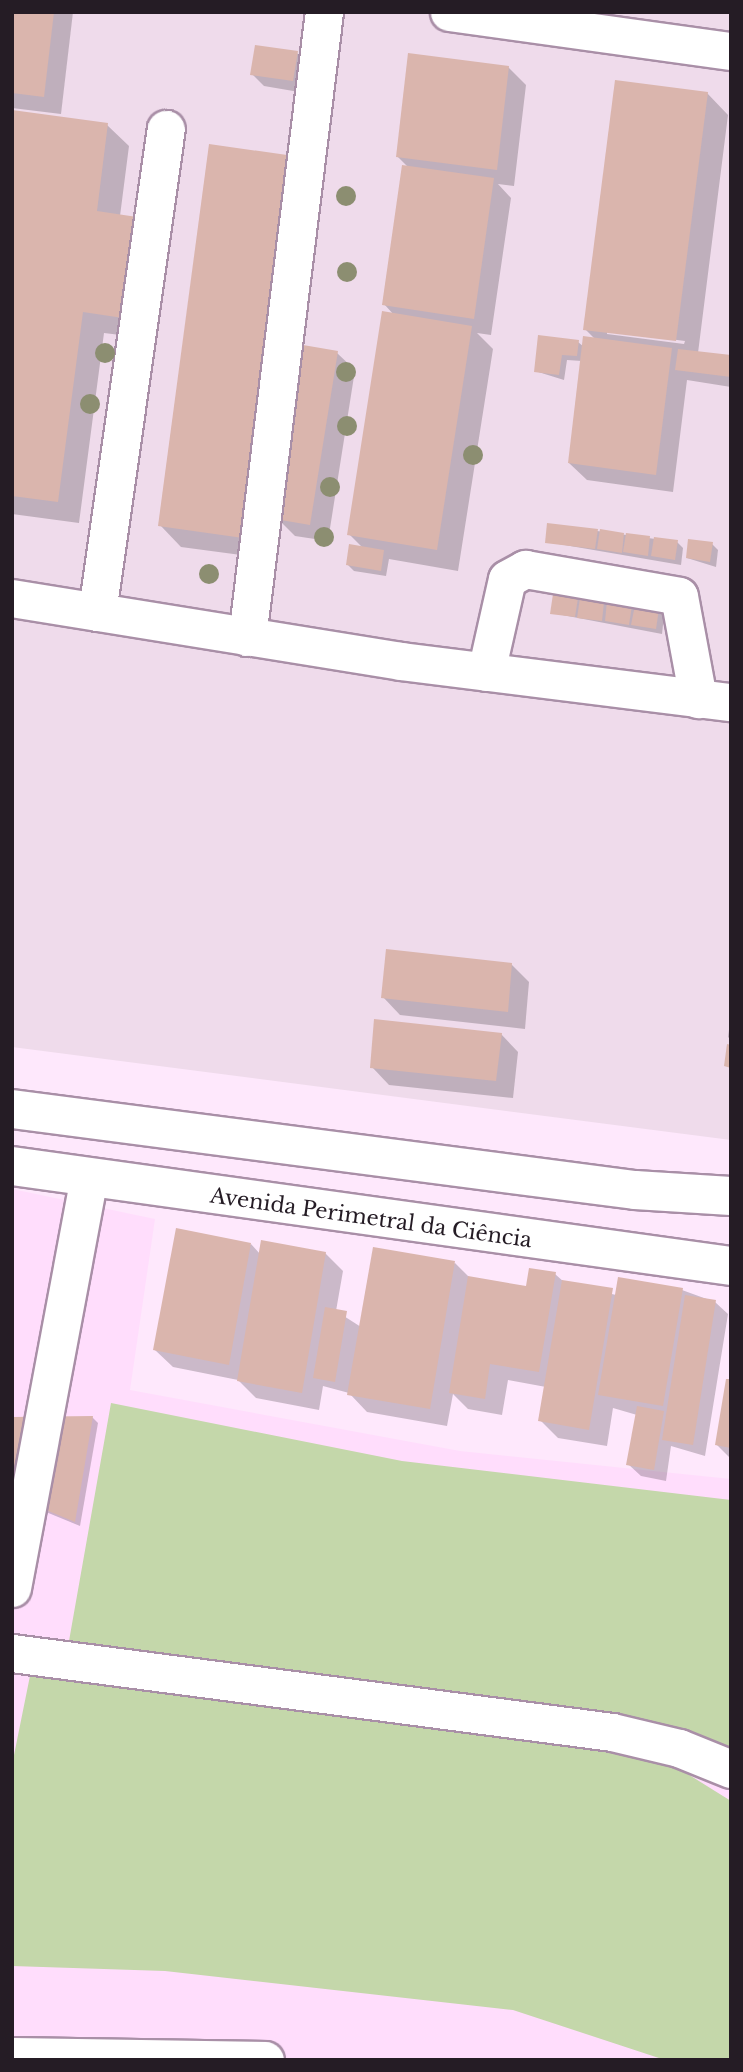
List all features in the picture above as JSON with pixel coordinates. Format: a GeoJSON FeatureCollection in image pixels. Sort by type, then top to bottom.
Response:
{"type":"FeatureCollection","features":[{"type":"Feature","properties":{"kind":"main road"},"geometry":{"type":"LineString","coordinates":[[12,1109],[370,1156],[731,1196]]}},
{"type":"Feature","properties":{"kind":"main road"},"geometry":{"type":"LineString","coordinates":[[12,1132],[289,1157],[370,1156]]}},
{"type":"Feature","properties":{"kind":"main road","name":"Avenida Perimetral da Ciência"},"geometry":{"type":"LineString","coordinates":[[12,1166],[731,1266]]}},
{"type":"Feature","properties":{"kind":"lane"},"geometry":{"type":"LineString","coordinates":[[247,637],[324,12]]}},
{"type":"Feature","properties":{"kind":"lane"},"geometry":{"type":"LineString","coordinates":[[449,12],[731,51]]}},
{"type":"Feature","properties":{"kind":"lane"},"geometry":{"type":"LineString","coordinates":[[97,612],[166,129]]}},
{"type":"Feature","properties":{"kind":"lane"},"geometry":{"type":"LineString","coordinates":[[12,598],[247,637],[486,672],[715,700],[679,596],[525,569],[507,579],[486,672]]}},
{"type":"Feature","properties":{"kind":"lane"},"geometry":{"type":"LineString","coordinates":[[12,1588],[89,1178]]}},
{"type":"Feature","properties":{"kind":"lane"},"geometry":{"type":"LineString","coordinates":[[12,1653],[612,1732],[679,1748],[731,1769]]}},
{"type":"Feature","properties":{"kind":"lane"},"geometry":{"type":"LineString","coordinates":[[12,2056],[265,2060]]}},
{"type":"Feature","properties":{"kind":"shaded area"},"geometry":{"type":"Polygon","coordinates":[[[12,12],[731,12],[731,1140],[12,1047],[12,12]]]}},
{"type":"Feature","properties":{"kind":"shaded area"},"geometry":{"type":"Polygon","coordinates":[[[12,1189],[155,1219],[130,1390],[460,1451],[731,1479],[731,2060],[12,2060],[12,1189]]]}},
{"type":"Feature","properties":{"kind":"green space"},"geometry":{"type":"Polygon","coordinates":[[[111,1403],[402,1461],[731,1500],[731,1761],[694,1740],[69,1641],[111,1403]]]}},
{"type":"Feature","properties":{"kind":"green space"},"geometry":{"type":"Polygon","coordinates":[[[34,1656],[670,1763],[731,1801],[731,2060],[665,2060],[513,2010],[165,1971],[12,1966],[12,1765],[34,1656]]]}},
{"type":"Feature","properties":{"kind":"building"},"geometry":{"type":"Polygon","coordinates":[[[12,12],[54,12],[44,97],[12,93],[12,12]]]}},
{"type":"Feature","properties":{"kind":"building"},"geometry":{"type":"Polygon","coordinates":[[[255,45],[298,51],[293,81],[250,75],[255,45]]]}},
{"type":"Feature","properties":{"kind":"building"},"geometry":{"type":"Polygon","coordinates":[[[408,53],[509,66],[497,170],[396,157],[408,53]]]}},
{"type":"Feature","properties":{"kind":"building"},"geometry":{"type":"Polygon","coordinates":[[[615,80],[708,92],[676,341],[583,330],[615,80]]]}},
{"type":"Feature","properties":{"kind":"building"},"geometry":{"type":"Polygon","coordinates":[[[12,110],[108,123],[97,211],[137,217],[123,318],[83,312],[58,502],[12,496],[12,110]]]}},
{"type":"Feature","properties":{"kind":"building"},"geometry":{"type":"Polygon","coordinates":[[[209,144],[294,156],[243,538],[158,526],[209,144]]]}},
{"type":"Feature","properties":{"kind":"building"},"geometry":{"type":"Polygon","coordinates":[[[402,165],[494,178],[474,319],[382,305],[402,165]]]}},
{"type":"Feature","properties":{"kind":"building"},"geometry":{"type":"Polygon","coordinates":[[[382,311],[472,326],[437,550],[347,535],[382,311]]]}},
{"type":"Feature","properties":{"kind":"building"},"geometry":{"type":"Polygon","coordinates":[[[538,335],[579,340],[577,356],[562,355],[559,375],[534,372],[538,335]]]}},
{"type":"Feature","properties":{"kind":"building"},"geometry":{"type":"Polygon","coordinates":[[[583,336],[672,348],[656,475],[568,463],[583,336]]]}},
{"type":"Feature","properties":{"kind":"building"},"geometry":{"type":"Polygon","coordinates":[[[303,345],[338,351],[310,525],[275,519],[303,345]]]}},
{"type":"Feature","properties":{"kind":"building"},"geometry":{"type":"Polygon","coordinates":[[[678,349],[731,355],[731,377],[675,370],[678,349]]]}},
{"type":"Feature","properties":{"kind":"building"},"geometry":{"type":"Polygon","coordinates":[[[547,523],[598,529],[595,549],[545,543],[547,523]]]}},
{"type":"Feature","properties":{"kind":"building"},"geometry":{"type":"Polygon","coordinates":[[[600,529],[624,533],[622,553],[597,549],[600,529]]]}},
{"type":"Feature","properties":{"kind":"building"},"geometry":{"type":"Polygon","coordinates":[[[626,533],[650,536],[648,556],[623,552],[626,533]]]}},
{"type":"Feature","properties":{"kind":"building"},"geometry":{"type":"Polygon","coordinates":[[[654,537],[678,540],[675,560],[651,556],[654,537]]]}},
{"type":"Feature","properties":{"kind":"building"},"geometry":{"type":"Polygon","coordinates":[[[688,539],[713,542],[710,562],[686,558],[688,539]]]}},
{"type":"Feature","properties":{"kind":"building"},"geometry":{"type":"Polygon","coordinates":[[[349,544],[384,550],[381,571],[346,565],[349,544]]]}},
{"type":"Feature","properties":{"kind":"building"},"geometry":{"type":"Polygon","coordinates":[[[553,594],[578,598],[575,617],[550,614],[553,594]]]}},
{"type":"Feature","properties":{"kind":"building"},"geometry":{"type":"Polygon","coordinates":[[[580,598],[604,602],[602,621],[577,618],[580,598]]]}},
{"type":"Feature","properties":{"kind":"building"},"geometry":{"type":"Polygon","coordinates":[[[607,601],[632,605],[629,625],[605,621],[607,601]]]}},
{"type":"Feature","properties":{"kind":"building"},"geometry":{"type":"Polygon","coordinates":[[[635,605],[659,609],[656,629],[631,625],[635,605]]]}},
{"type":"Feature","properties":{"kind":"building"},"geometry":{"type":"Polygon","coordinates":[[[386,949],[512,963],[508,1012],[381,998],[386,949]]]}},
{"type":"Feature","properties":{"kind":"building"},"geometry":{"type":"Polygon","coordinates":[[[374,1019],[502,1033],[496,1081],[370,1068],[374,1019]]]}},
{"type":"Feature","properties":{"kind":"building"},"geometry":{"type":"Polygon","coordinates":[[[727,1044],[731,1045],[731,1068],[724,1066],[727,1044]]]}},
{"type":"Feature","properties":{"kind":"building"},"geometry":{"type":"Polygon","coordinates":[[[176,1228],[251,1243],[229,1365],[153,1350],[176,1228]]]}},
{"type":"Feature","properties":{"kind":"building"},"geometry":{"type":"Polygon","coordinates":[[[261,1240],[326,1252],[302,1393],[237,1381],[261,1240]]]}},
{"type":"Feature","properties":{"kind":"building"},"geometry":{"type":"Polygon","coordinates":[[[373,1247],[455,1261],[430,1409],[347,1395],[373,1247]]]}},
{"type":"Feature","properties":{"kind":"building"},"geometry":{"type":"Polygon","coordinates":[[[529,1268],[556,1272],[539,1372],[490,1364],[485,1399],[449,1393],[468,1276],[526,1286],[529,1268]]]}},
{"type":"Feature","properties":{"kind":"building"},"geometry":{"type":"Polygon","coordinates":[[[618,1277],[683,1288],[663,1406],[598,1395],[618,1277]]]}},
{"type":"Feature","properties":{"kind":"building"},"geometry":{"type":"Polygon","coordinates":[[[562,1280],[613,1288],[589,1430],[538,1421],[562,1280]]]}},
{"type":"Feature","properties":{"kind":"building"},"geometry":{"type":"Polygon","coordinates":[[[685,1295],[716,1300],[693,1445],[662,1440],[685,1295]]]}},
{"type":"Feature","properties":{"kind":"building"},"geometry":{"type":"Polygon","coordinates":[[[325,1307],[347,1311],[335,1382],[313,1378],[325,1307]]]}},
{"type":"Feature","properties":{"kind":"building"},"geometry":{"type":"Polygon","coordinates":[[[726,1379],[731,1379],[731,1448],[715,1445],[726,1379]]]}},
{"type":"Feature","properties":{"kind":"building"},"geometry":{"type":"Polygon","coordinates":[[[637,1406],[664,1411],[654,1470],[626,1465],[637,1406]]]}},
{"type":"Feature","properties":{"kind":"building"},"geometry":{"type":"Polygon","coordinates":[[[93,1416],[75,1522],[12,1496],[12,1417],[93,1416]]]}}]}
